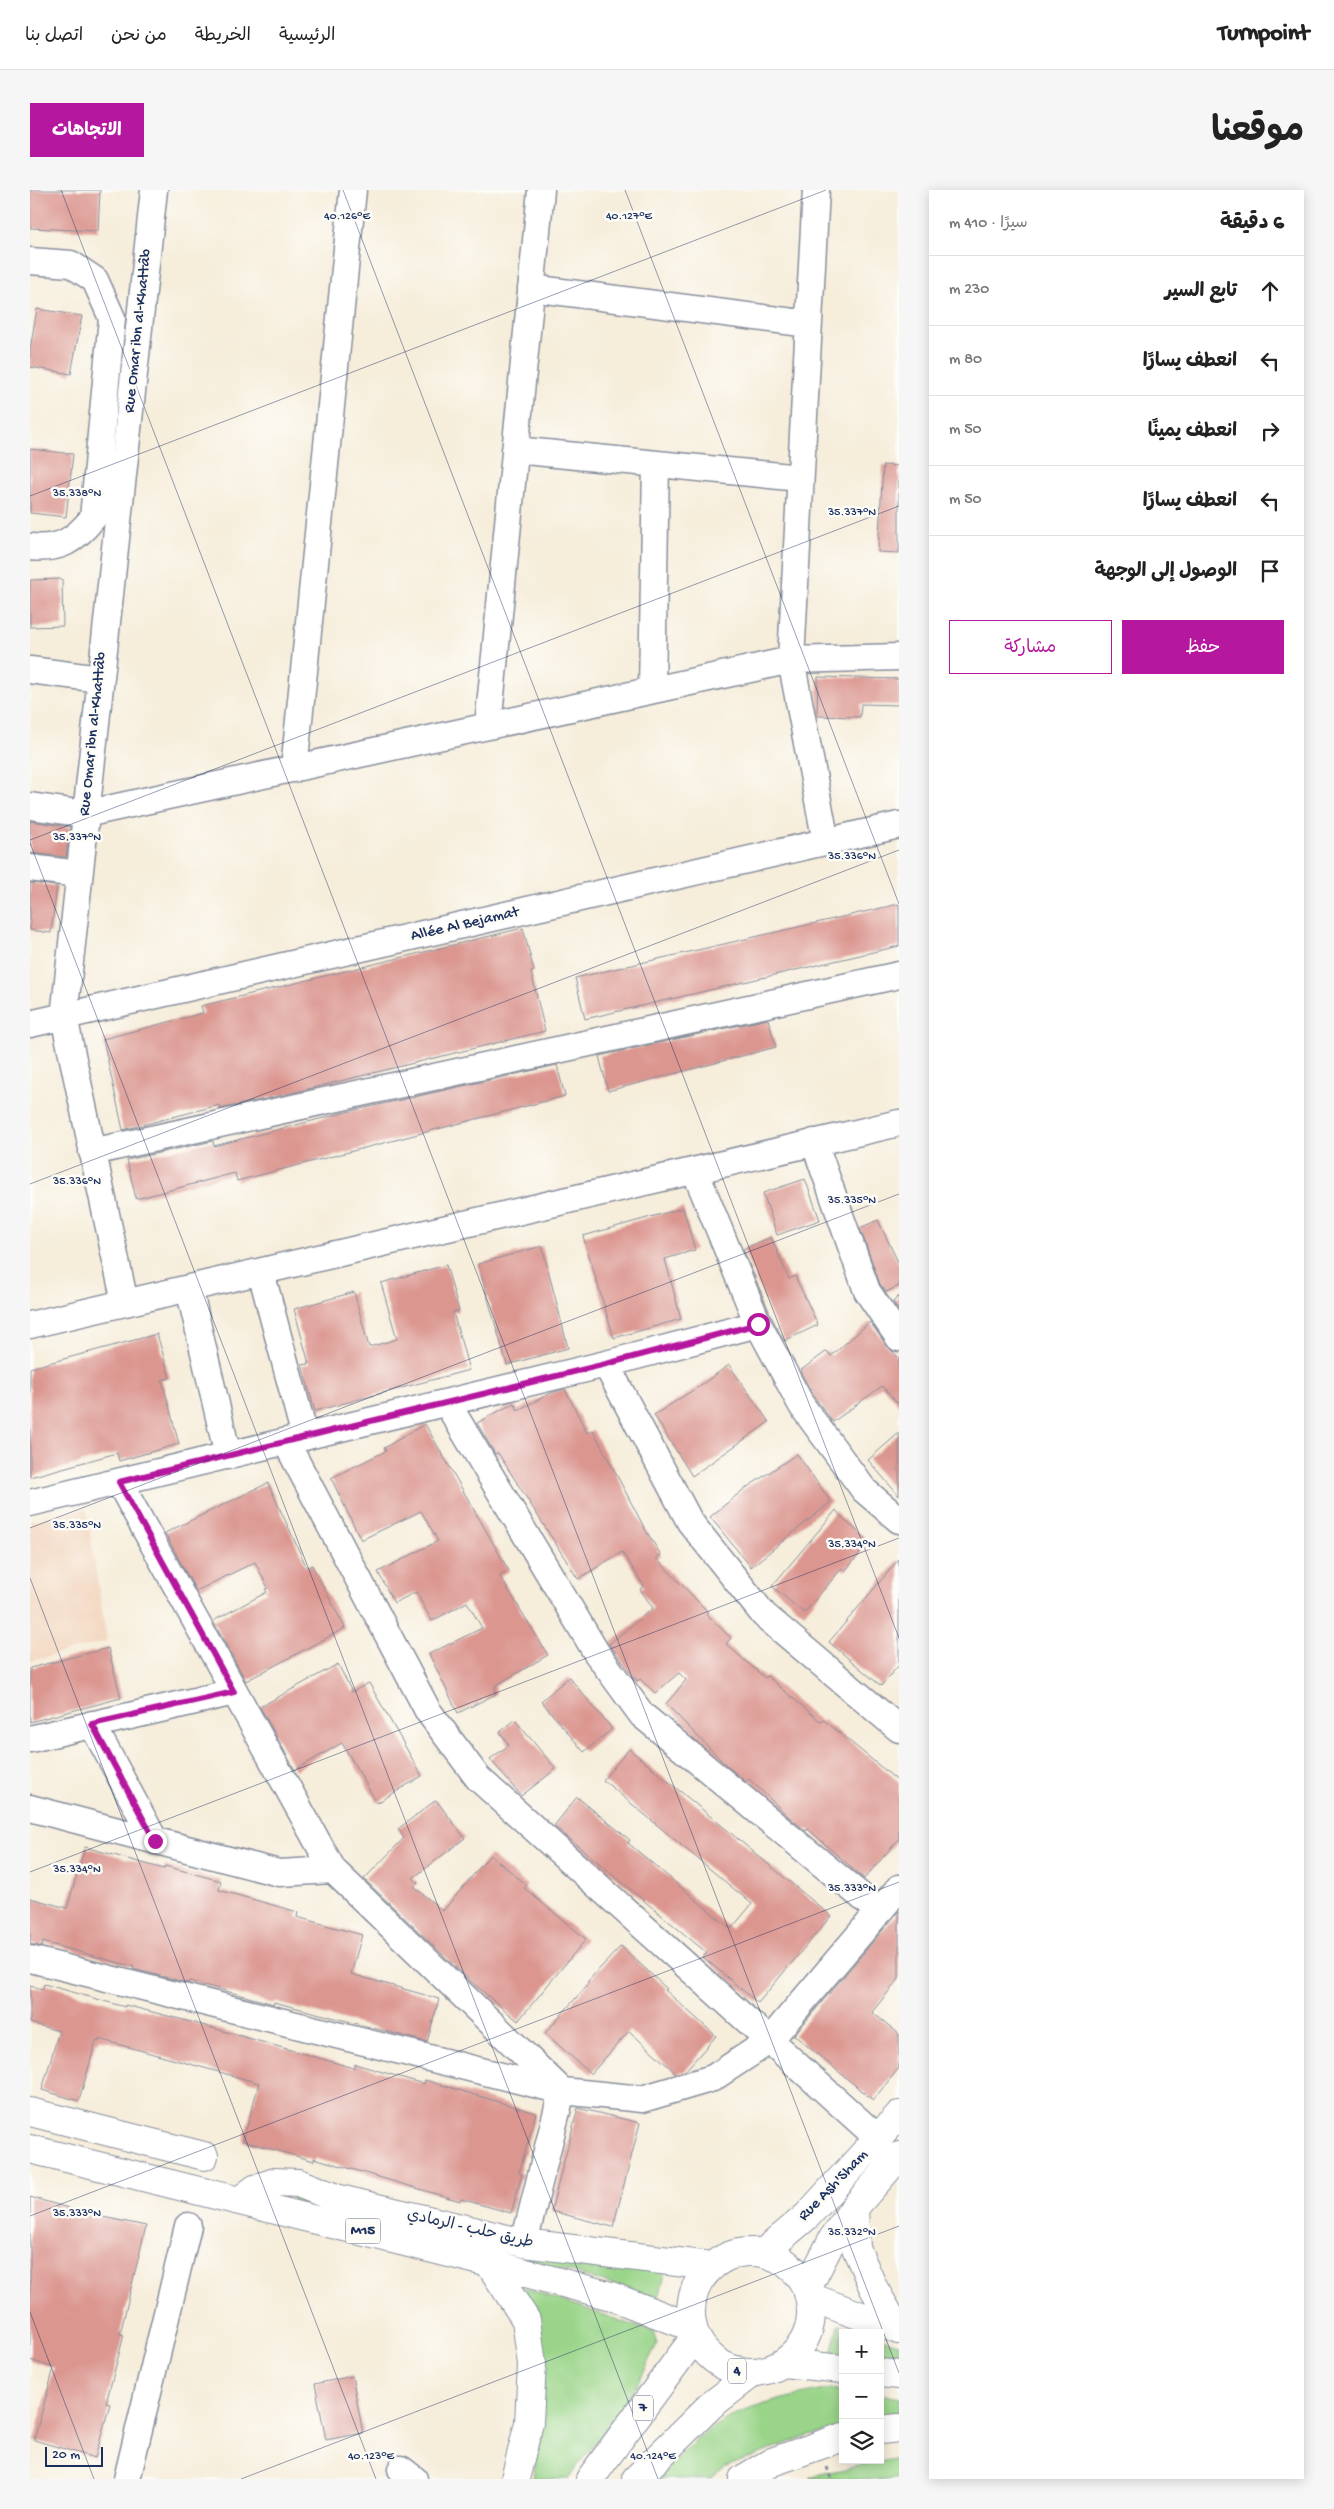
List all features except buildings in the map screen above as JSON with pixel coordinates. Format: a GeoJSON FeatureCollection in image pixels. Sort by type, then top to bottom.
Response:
{"type":"FeatureCollection","features":[{"type":"Feature","properties":{"kind":"main road"},"geometry":{"type":"LineString","coordinates":[[30,2112],[204,2156]]}},
{"type":"Feature","properties":{"kind":"main road","name":"Rue Ash'Sham"},"geometry":{"type":"LineString","coordinates":[[809,2293],[832,2240],[854,2208],[889,2147],[899,2115]]}},
{"type":"Feature","properties":{"kind":"main road"},"geometry":{"type":"LineString","coordinates":[[123,2171],[129,2137]]}},
{"type":"Feature","properties":{"kind":"main road","name":"Rue Ash'Sham"},"geometry":{"type":"LineString","coordinates":[[764,2252],[889,2147]]}},
{"type":"Feature","properties":{"kind":"main road","name":"طريق حلب - الرمادي"},"geometry":{"type":"LineString","coordinates":[[30,2148],[489,2263],[611,2296],[693,2332]]}},
{"type":"Feature","properties":{"kind":"main road","name":"طريق حلب - الرمادي"},"geometry":{"type":"LineString","coordinates":[[239,2201],[255,2189],[275,2182],[298,2182],[336,2198],[524,2244],[710,2266]]}},
{"type":"Feature","properties":{"kind":"main road"},"geometry":{"type":"LineString","coordinates":[[854,2208],[856,2248],[873,2287],[899,2330]]}},
{"type":"Feature","properties":{"kind":"main road"},"geometry":{"type":"LineString","coordinates":[[693,2332],[690,2305],[696,2284],[710,2266],[726,2256],[745,2251],[764,2252],[782,2259],[797,2272],[809,2293],[899,2330]]}},
{"type":"Feature","properties":{"kind":"main road"},"geometry":{"type":"LineString","coordinates":[[489,2263],[526,2320],[532,2364],[529,2423],[515,2479]]}},
{"type":"Feature","properties":{"kind":"main road","name":"4"},"geometry":{"type":"LineString","coordinates":[[693,2332],[705,2352],[719,2364],[736,2370],[754,2372],[769,2369],[784,2363],[798,2350],[807,2334],[811,2316],[809,2293]]}},
{"type":"Feature","properties":{"kind":"main road","name":"7"},"geometry":{"type":"LineString","coordinates":[[590,2479],[693,2332]]}},
{"type":"Feature","properties":{"kind":"main road","name":"4"},"geometry":{"type":"LineString","coordinates":[[784,2363],[839,2369]]}},
{"type":"Feature","properties":{"kind":"main road"},"geometry":{"type":"LineString","coordinates":[[636,2479],[710,2406],[754,2372]]}},
{"type":"Feature","properties":{"kind":"main road"},"geometry":{"type":"LineString","coordinates":[[884,2373],[899,2375]]}},
{"type":"Feature","properties":{"kind":"main road"},"geometry":{"type":"LineString","coordinates":[[884,2430],[899,2428]]}},
{"type":"Feature","properties":{"kind":"main road"},"geometry":{"type":"LineString","coordinates":[[743,2479],[772,2462],[839,2438]]}},
{"type":"Feature","properties":{"kind":"street","name":"Rue Omar ibn al-Khattâb"},"geometry":{"type":"LineString","coordinates":[[125,1303],[64,1017],[154,190]]}},
{"type":"Feature","properties":{"kind":"street"},"geometry":{"type":"LineString","coordinates":[[294,769],[354,190]]}},
{"type":"Feature","properties":{"kind":"street"},"geometry":{"type":"LineString","coordinates":[[488,726],[541,190]]}},
{"type":"Feature","properties":{"kind":"street"},"geometry":{"type":"LineString","coordinates":[[816,190],[791,660],[826,842]]}},
{"type":"Feature","properties":{"kind":"street"},"geometry":{"type":"LineString","coordinates":[[30,261],[71,264],[96,280],[112,318],[93,518],[77,537],[49,549],[30,547]]}},
{"type":"Feature","properties":{"kind":"street"},"geometry":{"type":"LineString","coordinates":[[531,288],[809,324]]}},
{"type":"Feature","properties":{"kind":"street"},"geometry":{"type":"LineString","coordinates":[[515,450],[800,478]]}},
{"type":"Feature","properties":{"kind":"street"},"geometry":{"type":"LineString","coordinates":[[652,690],[656,464]]}},
{"type":"Feature","properties":{"kind":"street"},"geometry":{"type":"LineString","coordinates":[[30,806],[85,814],[791,660],[899,657]]}},
{"type":"Feature","properties":{"kind":"street"},"geometry":{"type":"LineString","coordinates":[[30,670],[100,679]]}},
{"type":"Feature","properties":{"kind":"street","name":"Allée Al Bejamat"},"geometry":{"type":"LineString","coordinates":[[30,1024],[899,825]]}},
{"type":"Feature","properties":{"kind":"street"},"geometry":{"type":"LineString","coordinates":[[30,868],[79,874]]}},
{"type":"Feature","properties":{"kind":"street"},"geometry":{"type":"LineString","coordinates":[[92,1152],[899,975]]}},
{"type":"Feature","properties":{"kind":"street"},"geometry":{"type":"LineString","coordinates":[[30,1325],[899,1123]]}},
{"type":"Feature","properties":{"kind":"street"},"geometry":{"type":"LineString","coordinates":[[814,1142],[866,1291],[899,1338]]}},
{"type":"Feature","properties":{"kind":"street"},"geometry":{"type":"LineString","coordinates":[[695,1171],[758,1324],[802,1406],[864,1490],[899,1520]]}},
{"type":"Feature","properties":{"kind":"street"},"geometry":{"type":"LineString","coordinates":[[261,1272],[295,1439],[428,1711],[478,1778],[889,2147]]}},
{"type":"Feature","properties":{"kind":"street"},"geometry":{"type":"LineString","coordinates":[[189,1288],[228,1456]]}},
{"type":"Feature","properties":{"kind":"street"},"geometry":{"type":"LineString","coordinates":[[30,1503],[606,1364],[758,1324]]}},
{"type":"Feature","properties":{"kind":"street"},"geometry":{"type":"LineString","coordinates":[[606,1364],[690,1522],[764,1615],[899,1729]]}},
{"type":"Feature","properties":{"kind":"street"},"geometry":{"type":"LineString","coordinates":[[447,1403],[596,1652],[642,1715],[879,1911]]}},
{"type":"Feature","properties":{"kind":"street"},"geometry":{"type":"LineString","coordinates":[[119,1482],[333,1870],[562,2091]]}},
{"type":"Feature","properties":{"kind":"street"},"geometry":{"type":"LineString","coordinates":[[30,1739],[234,1692]]}},
{"type":"Feature","properties":{"kind":"street"},"geometry":{"type":"LineString","coordinates":[[92,1724],[155,1841]]}},
{"type":"Feature","properties":{"kind":"street"},"geometry":{"type":"LineString","coordinates":[[30,1808],[280,1873],[333,1870]]}},
{"type":"Feature","properties":{"kind":"street"},"geometry":{"type":"LineString","coordinates":[[30,1959],[562,2091],[642,2099],[713,2078],[769,2041],[899,1888]]}},
{"type":"Feature","properties":{"kind":"street"},"geometry":{"type":"LineString","coordinates":[[524,2244],[562,2091]]}},
{"type":"Feature","properties":{"kind":"street"},"geometry":{"type":"LineString","coordinates":[[127,2479],[188,2226]]}},
{"type":"Feature","properties":{"kind":"shaded area"},"geometry":{"type":"Polygon","coordinates":[[[86,1508],[107,1641],[30,1661],[30,1521],[86,1508]]]}},
{"type":"Feature","properties":{"kind":"green space"},"geometry":{"type":"Polygon","coordinates":[[[292,2196],[665,2270],[658,2299],[572,2272],[292,2202],[292,2196]]]}},
{"type":"Feature","properties":{"kind":"green space"},"geometry":{"type":"Polygon","coordinates":[[[513,2284],[653,2332],[657,2344],[635,2388],[568,2479],[533,2479],[540,2432],[513,2284]]]}},
{"type":"Feature","properties":{"kind":"green space"},"geometry":{"type":"Polygon","coordinates":[[[839,2325],[851,2329],[839,2329],[839,2354],[832,2353],[839,2325]]]}},
{"type":"Feature","properties":{"kind":"green space"},"geometry":{"type":"Polygon","coordinates":[[[884,2339],[899,2343],[899,2365],[884,2363],[884,2339]]]}},
{"type":"Feature","properties":{"kind":"green space"},"geometry":{"type":"Polygon","coordinates":[[[830,2389],[839,2390],[839,2428],[798,2439],[726,2467],[710,2479],[657,2479],[700,2436],[721,2422],[751,2409],[798,2395],[830,2389]]]}},
{"type":"Feature","properties":{"kind":"green space"},"geometry":{"type":"Polygon","coordinates":[[[884,2395],[899,2398],[899,2416],[884,2417],[884,2395]]]}},
{"type":"Feature","properties":{"kind":"green space"},"geometry":{"type":"Polygon","coordinates":[[[899,2458],[899,2479],[809,2479],[820,2474],[869,2464],[884,2464],[884,2461],[899,2458]]]}},
{"type":"Feature","properties":{"kind":"route"},"geometry":{"type":"LineString","coordinates":[[155,1841],[92,1724],[234,1692],[119,1482],[606,1364],[758,1324]]}}]}
